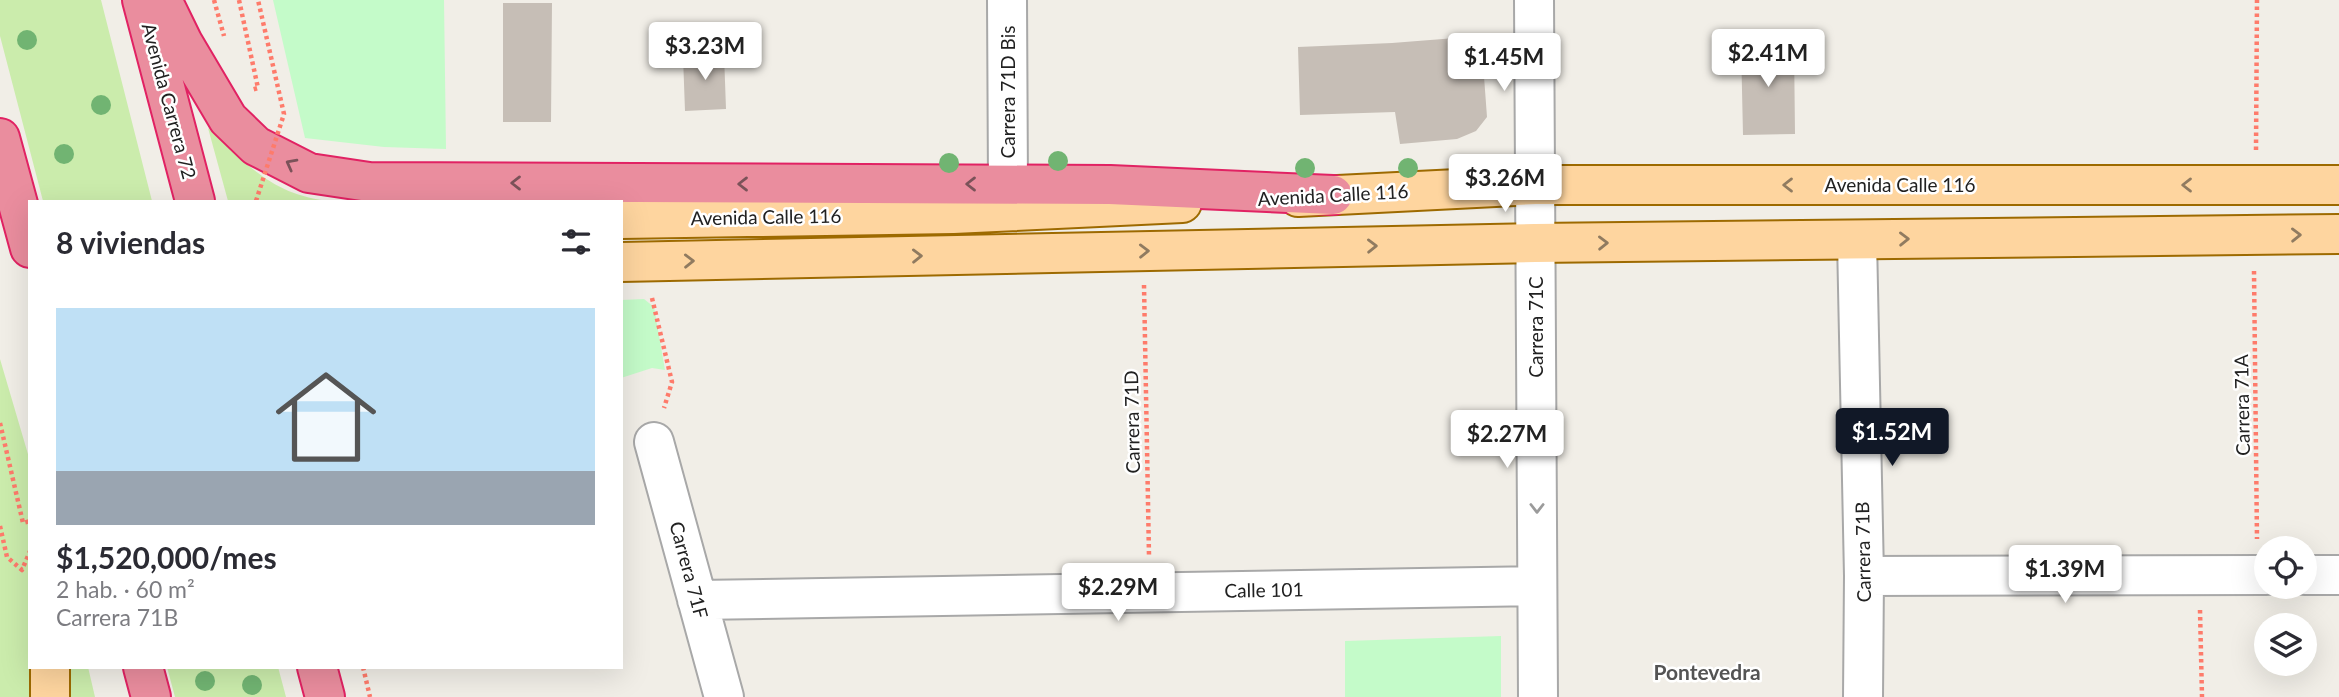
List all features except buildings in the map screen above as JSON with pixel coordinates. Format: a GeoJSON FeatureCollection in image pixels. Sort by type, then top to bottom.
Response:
{"type":"FeatureCollection","features":[{"type":"Feature","properties":{"kind":"highway","name":"Avenida Carrera 72"},"geometry":{"type":"LineString","coordinates":[[142,0],[195,200]]}},
{"type":"Feature","properties":{"kind":"highway"},"geometry":{"type":"LineString","coordinates":[[162,0],[183,43],[228,118],[256,146],[309,173],[369,182],[1110,185],[1333,195]]}},
{"type":"Feature","properties":{"kind":"highway"},"geometry":{"type":"LineString","coordinates":[[0,138],[9,206],[28,244]]}},
{"type":"Feature","properties":{"kind":"highway"},"geometry":{"type":"LineString","coordinates":[[144,669],[151,697]]}},
{"type":"Feature","properties":{"kind":"highway"},"geometry":{"type":"LineString","coordinates":[[318,669],[325,697]]}},
{"type":"Feature","properties":{"kind":"main road","name":"Avenida Calle 116"},"geometry":{"type":"LineString","coordinates":[[623,219],[953,214],[1535,185],[2339,185]]}},
{"type":"Feature","properties":{"kind":"main road"},"geometry":{"type":"LineString","coordinates":[[632,262],[1535,243],[2339,234]]}},
{"type":"Feature","properties":{"kind":"main road"},"geometry":{"type":"LineString","coordinates":[[50,669],[50,697]]}},
{"type":"Feature","properties":{"kind":"street","name":"Carrera 71D Bis"},"geometry":{"type":"LineString","coordinates":[[1007,0],[1008,185]]}},
{"type":"Feature","properties":{"kind":"street","name":"Carrera 71C"},"geometry":{"type":"LineString","coordinates":[[1534,0],[1538,697]]}},
{"type":"Feature","properties":{"kind":"street","name":"Carrera 71B"},"geometry":{"type":"LineString","coordinates":[[1857,240],[1864,576],[1863,697]]}},
{"type":"Feature","properties":{"kind":"street","name":"Carrera 71F"},"geometry":{"type":"LineString","coordinates":[[654,442],[724,697]]}},
{"type":"Feature","properties":{"kind":"street"},"geometry":{"type":"LineString","coordinates":[[1864,576],[2254,575]]}},
{"type":"Feature","properties":{"kind":"street"},"geometry":{"type":"LineString","coordinates":[[2317,575],[2339,575]]}},
{"type":"Feature","properties":{"kind":"street","name":"Calle 101"},"geometry":{"type":"LineString","coordinates":[[697,600],[1537,586]]}},
{"type":"Feature","properties":{"kind":"path"},"geometry":{"type":"LineString","coordinates":[[214,0],[227,48]]}},
{"type":"Feature","properties":{"kind":"path"},"geometry":{"type":"LineString","coordinates":[[239,0],[258,88]]}},
{"type":"Feature","properties":{"kind":"path"},"geometry":{"type":"LineString","coordinates":[[256,200],[284,114],[258,0]]}},
{"type":"Feature","properties":{"kind":"path"},"geometry":{"type":"LineString","coordinates":[[2255,185],[2257,0]]}},
{"type":"Feature","properties":{"kind":"path"},"geometry":{"type":"LineString","coordinates":[[267,130],[276,137],[289,141]]}},
{"type":"Feature","properties":{"kind":"path","name":"Carrera 71A"},"geometry":{"type":"LineString","coordinates":[[2253,235],[2261,536]]}},
{"type":"Feature","properties":{"kind":"path","name":"Carrera 71D"},"geometry":{"type":"LineString","coordinates":[[1143,251],[1149,592]]}},
{"type":"Feature","properties":{"kind":"path"},"geometry":{"type":"LineString","coordinates":[[632,262],[672,382],[654,442]]}},
{"type":"Feature","properties":{"kind":"path"},"geometry":{"type":"LineString","coordinates":[[0,423],[23,523],[28,522]]}},
{"type":"Feature","properties":{"kind":"path"},"geometry":{"type":"LineString","coordinates":[[0,526],[8,557],[22,570],[28,556]]}},
{"type":"Feature","properties":{"kind":"path"},"geometry":{"type":"LineString","coordinates":[[2199,575],[2202,697]]}},
{"type":"Feature","properties":{"kind":"path"},"geometry":{"type":"LineString","coordinates":[[363,669],[370,697]]}},
{"type":"Feature","properties":{"kind":"green space"},"geometry":{"type":"Polygon","coordinates":[[[0,0],[101,0],[152,200],[43,200],[0,36],[0,0]]]}},
{"type":"Feature","properties":{"kind":"green space"},"geometry":{"type":"Polygon","coordinates":[[[273,0],[444,0],[446,149],[384,147],[305,138],[273,0]]]}},
{"type":"Feature","properties":{"kind":"green space"},"geometry":{"type":"Polygon","coordinates":[[[208,128],[263,177],[294,193],[325,200],[228,200],[208,128]]]}},
{"type":"Feature","properties":{"kind":"green space"},"geometry":{"type":"Polygon","coordinates":[[[644,299],[654,307],[665,370],[652,368],[623,377],[623,300],[644,299]]]}},
{"type":"Feature","properties":{"kind":"green space"},"geometry":{"type":"Polygon","coordinates":[[[0,359],[28,454],[28,669],[88,669],[95,697],[0,697],[0,359]]]}},
{"type":"Feature","properties":{"kind":"green space"},"geometry":{"type":"Polygon","coordinates":[[[1501,636],[1501,697],[1345,697],[1345,641],[1501,636]]]}},
{"type":"Feature","properties":{"kind":"green space"},"geometry":{"type":"Polygon","coordinates":[[[168,669],[279,669],[286,697],[175,697],[168,669]]]}},
{"type":"Feature","properties":{"kind":"district","name":"Pontevedra"},"geometry":{"type":"Point","coordinates":[1707,673]}}]}
